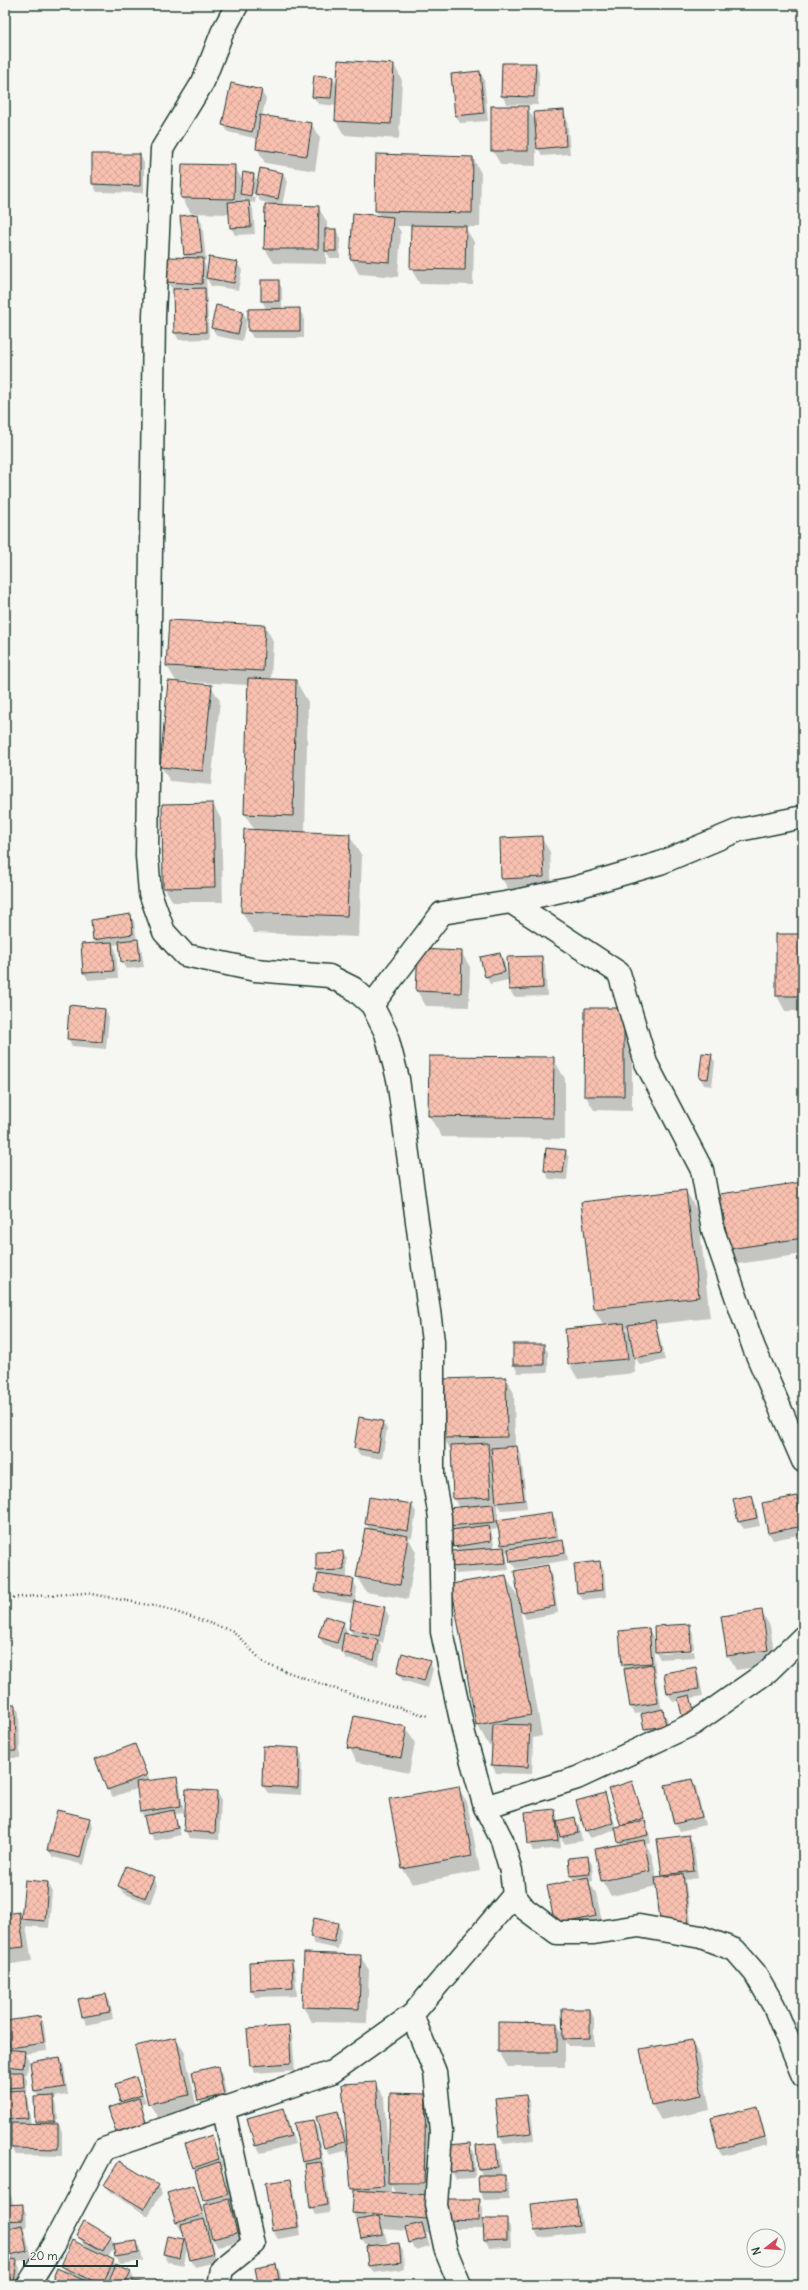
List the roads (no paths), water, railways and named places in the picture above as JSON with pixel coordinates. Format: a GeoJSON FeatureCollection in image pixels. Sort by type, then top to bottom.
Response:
{"type":"FeatureCollection","features":[{"type":"Feature","properties":{"kind":"street"},"geometry":{"type":"LineString","coordinates":[[237,5],[202,82],[162,149],[154,324],[147,856],[150,893],[164,932],[185,955],[255,970],[329,976],[353,988],[372,1005],[386,1034],[398,1079],[432,1341],[433,1477],[440,1517],[442,1632],[464,1734],[485,1807],[502,1840],[511,1871],[514,1895],[525,1908],[556,1933],[594,1933],[639,1926],[701,1937],[735,1950],[754,1973],[774,2006],[803,2076]]}},
{"type":"Feature","properties":{"kind":"street"},"geometry":{"type":"LineString","coordinates":[[372,1005],[442,913],[511,902],[574,888],[660,862],[739,830],[803,817]]}},
{"type":"Feature","properties":{"kind":"street"},"geometry":{"type":"LineString","coordinates":[[511,902],[619,973],[646,1063],[702,1170],[713,1230],[751,1340],[803,1461]]}},
{"type":"Feature","properties":{"kind":"street"},"geometry":{"type":"LineString","coordinates":[[485,1807],[577,1778],[694,1724],[767,1672],[803,1637]]}},
{"type":"Feature","properties":{"kind":"street"},"geometry":{"type":"LineString","coordinates":[[28,2285],[53,2244],[104,2149],[223,2107],[332,2072],[412,2015],[514,1895]]}},
{"type":"Feature","properties":{"kind":"street"},"geometry":{"type":"LineString","coordinates":[[412,2015],[435,2072],[441,2132],[436,2205],[446,2251],[460,2285]]}},
{"type":"Feature","properties":{"kind":"street"},"geometry":{"type":"LineString","coordinates":[[219,2285],[222,2269],[253,2244],[223,2107]]}}]}
